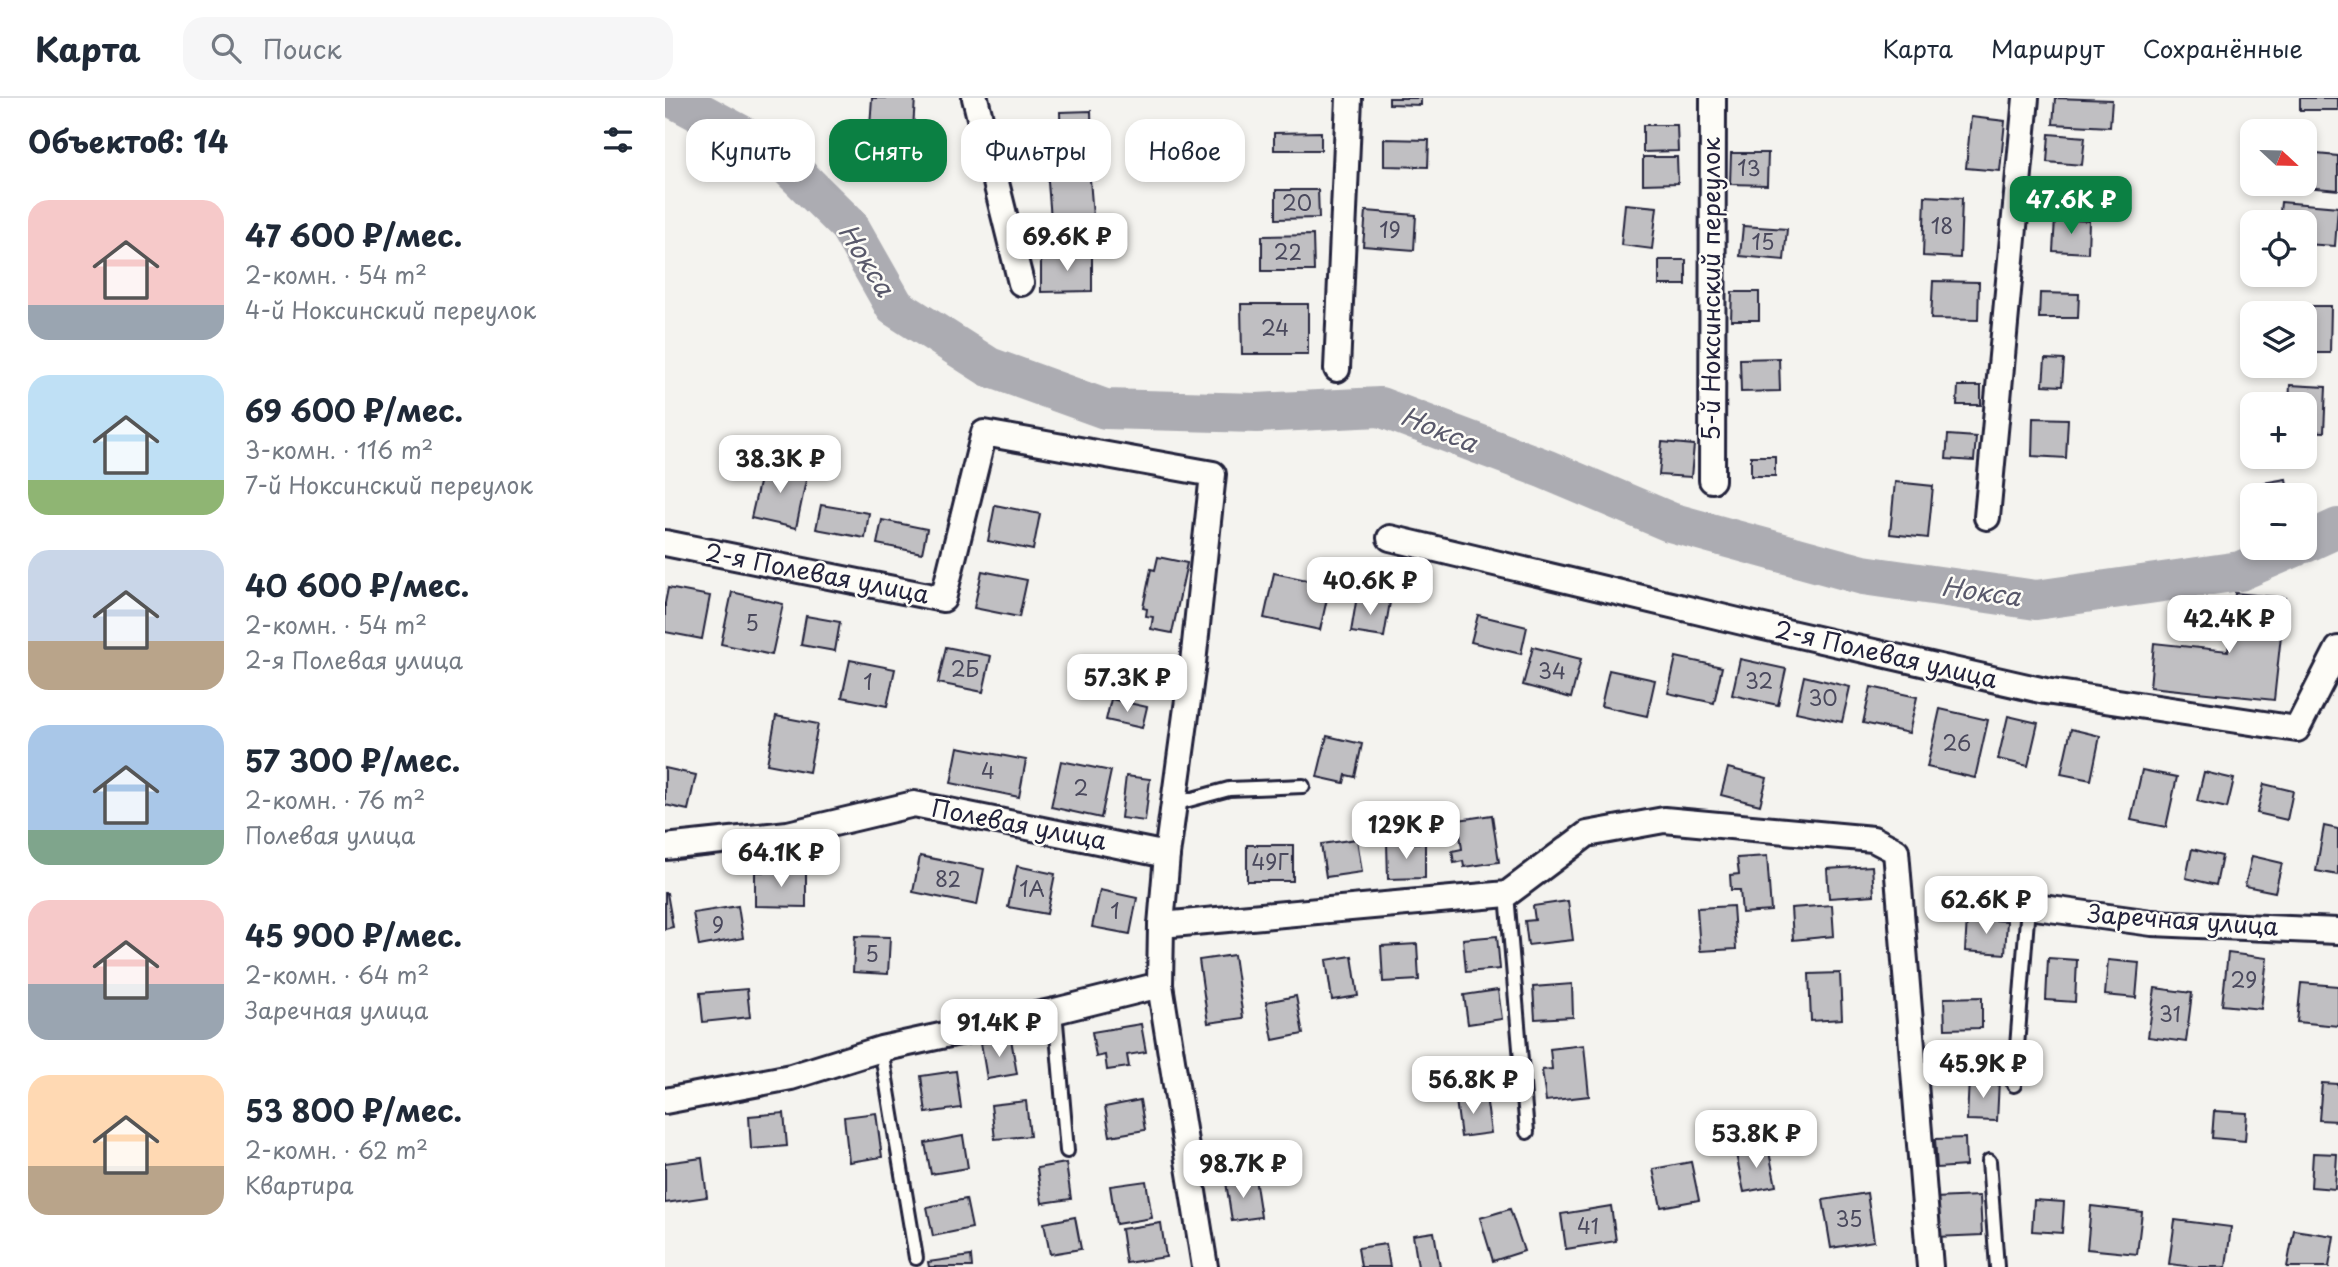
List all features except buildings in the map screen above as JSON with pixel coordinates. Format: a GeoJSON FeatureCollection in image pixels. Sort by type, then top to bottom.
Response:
{"type":"FeatureCollection","features":[{"type":"Feature","properties":{"kind":"street"},"geometry":{"type":"LineString","coordinates":[[975,98],[1021,283]]}},
{"type":"Feature","properties":{"kind":"street"},"geometry":{"type":"LineString","coordinates":[[1338,369],[1349,98]]}},
{"type":"Feature","properties":{"kind":"street","name":"5-й Ноксинский переулок"},"geometry":{"type":"LineString","coordinates":[[1712,480],[1713,98]]}},
{"type":"Feature","properties":{"kind":"street"},"geometry":{"type":"LineString","coordinates":[[1987,517],[2026,98]]}},
{"type":"Feature","properties":{"kind":"street","name":"2-я Полевая улица"},"geometry":{"type":"LineString","coordinates":[[665,543],[943,599],[984,433],[1213,474],[1193,663],[1174,804]]}},
{"type":"Feature","properties":{"kind":"street","name":"2-я Полевая улица"},"geometry":{"type":"LineString","coordinates":[[1390,538],[2045,691],[2297,729],[2338,649]]}},
{"type":"Feature","properties":{"kind":"street","name":"Полевая улица"},"geometry":{"type":"LineString","coordinates":[[665,847],[788,834],[914,804],[1167,855]]}},
{"type":"Feature","properties":{"kind":"street"},"geometry":{"type":"LineString","coordinates":[[1174,804],[1161,925],[1160,985],[1205,1267]]}},
{"type":"Feature","properties":{"kind":"street"},"geometry":{"type":"LineString","coordinates":[[1161,925],[1507,894],[1587,834],[1664,820],[1874,839],[1896,851],[1930,1267]]}},
{"type":"Feature","properties":{"kind":"street","name":"Заречная улица"},"geometry":{"type":"LineString","coordinates":[[2028,906],[2152,923],[2338,931]]}},
{"type":"Feature","properties":{"kind":"street"},"geometry":{"type":"LineString","coordinates":[[665,1101],[790,1077],[881,1049],[1055,1012],[1160,985]]}},
{"type":"Feature","properties":{"kind":"lane"},"geometry":{"type":"LineString","coordinates":[[1174,804],[1229,789],[1303,786]]}},
{"type":"Feature","properties":{"kind":"lane"},"geometry":{"type":"LineString","coordinates":[[1507,894],[1527,1132]]}},
{"type":"Feature","properties":{"kind":"lane"},"geometry":{"type":"LineString","coordinates":[[2014,1084],[2028,906]]}},
{"type":"Feature","properties":{"kind":"lane"},"geometry":{"type":"LineString","coordinates":[[1055,1012],[1067,1151]]}},
{"type":"Feature","properties":{"kind":"lane"},"geometry":{"type":"LineString","coordinates":[[881,1049],[916,1258]]}},
{"type":"Feature","properties":{"kind":"lane"},"geometry":{"type":"LineString","coordinates":[[1989,1161],[1997,1267]]}},
{"type":"Feature","properties":{"kind":"waterway","name":"Нокса"},"geometry":{"type":"LineString","coordinates":[[673,98],[775,153],[849,226],[895,307],[989,367],[1105,409],[1257,413],[1380,407],[1545,469],[1670,522],[1863,575],[2036,600],[2240,571],[2265,560]]}},
{"type":"Feature","properties":{"kind":"waterway","name":"Нокса"},"geometry":{"type":"LineString","coordinates":[[2317,538],[2338,528]]}}]}
